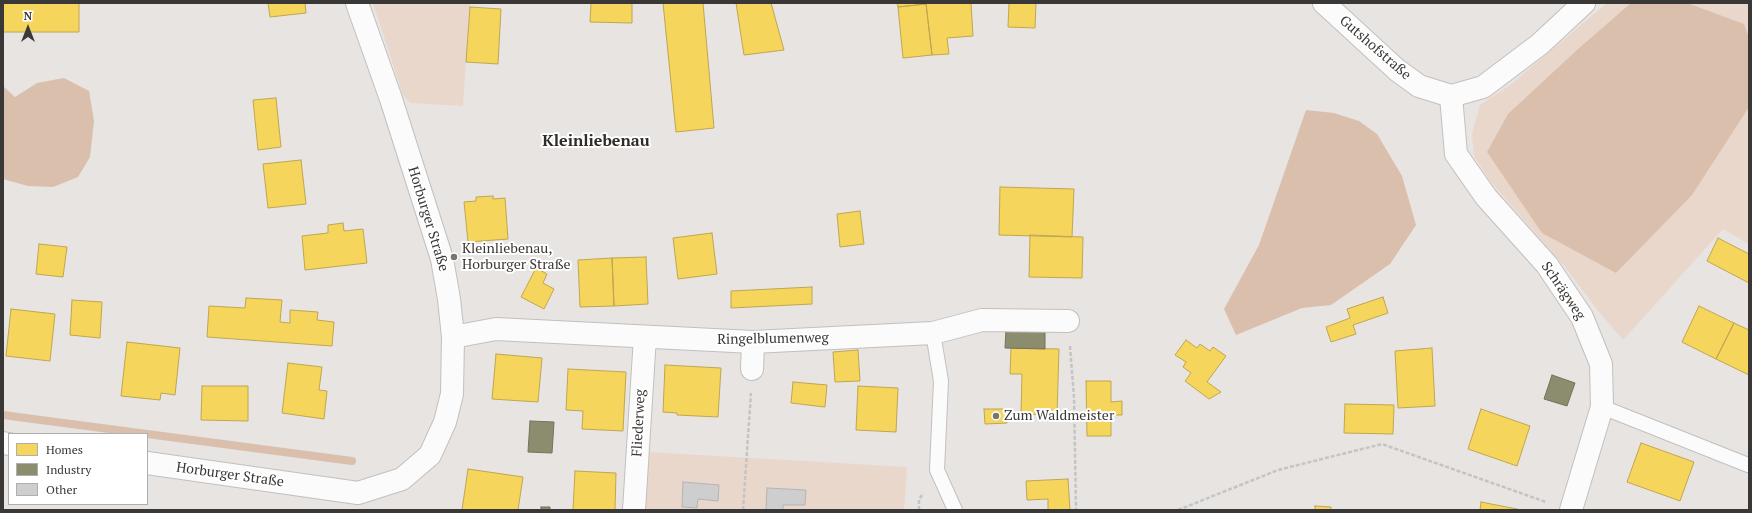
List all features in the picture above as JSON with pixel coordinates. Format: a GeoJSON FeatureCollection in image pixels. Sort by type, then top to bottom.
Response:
{"type":"FeatureCollection","features":[{"type":"Feature","properties":{"kind":"street","name":"Horburger Straße"},"geometry":{"type":"LineString","coordinates":[[148,463],[358,493],[402,479],[430,455],[445,422],[452,394],[453,337],[449,299],[442,259],[391,99],[357,3]]}},
{"type":"Feature","properties":{"kind":"street","name":"Gutshofstraße"},"geometry":{"type":"LineString","coordinates":[[1324,3],[1397,70],[1419,86],[1451,96]]}},
{"type":"Feature","properties":{"kind":"street"},"geometry":{"type":"LineString","coordinates":[[1451,96],[1483,87],[1540,44],[1584,3]]}},
{"type":"Feature","properties":{"kind":"street","name":"Schrägweg"},"geometry":{"type":"LineString","coordinates":[[1451,96],[1456,154],[1486,196],[1547,265],[1582,317],[1601,364],[1602,408],[1571,510]]}},
{"type":"Feature","properties":{"kind":"street","name":"Ringelblumenweg"},"geometry":{"type":"LineString","coordinates":[[453,337],[496,329],[753,342],[933,333],[982,320],[1068,321]]}},
{"type":"Feature","properties":{"kind":"street","name":"Fliederweg"},"geometry":{"type":"LineString","coordinates":[[634,510],[645,337]]}},
{"type":"Feature","properties":{"kind":"street"},"geometry":{"type":"LineString","coordinates":[[752,368],[753,342]]}},
{"type":"Feature","properties":{"kind":"lane"},"geometry":{"type":"LineString","coordinates":[[933,333],[941,381],[937,470],[955,510]]}},
{"type":"Feature","properties":{"kind":"lane"},"geometry":{"type":"LineString","coordinates":[[1602,408],[1748,465]]}},
{"type":"Feature","properties":{"kind":"path"},"geometry":{"type":"LineString","coordinates":[[1068,321],[1074,397],[1076,510]]}},
{"type":"Feature","properties":{"kind":"path"},"geometry":{"type":"LineString","coordinates":[[743,510],[752,368]]}},
{"type":"Feature","properties":{"kind":"path"},"geometry":{"type":"LineString","coordinates":[[1178,510],[1278,470],[1382,444],[1547,502]]}},
{"type":"Feature","properties":{"kind":"shaded area"},"geometry":{"type":"Polygon","coordinates":[[[373,3],[470,3],[463,106],[411,103],[403,95],[373,3]]]}},
{"type":"Feature","properties":{"kind":"shaded area"},"geometry":{"type":"Polygon","coordinates":[[[1607,3],[1749,3],[1749,244],[1723,229],[1623,340],[1600,313],[1565,267],[1491,182],[1474,156],[1472,134],[1480,105],[1509,86],[1607,3]]]}},
{"type":"Feature","properties":{"kind":"shaded area"},"geometry":{"type":"Polygon","coordinates":[[[1631,3],[1687,3],[1744,24],[1749,38],[1749,107],[1692,195],[1616,273],[1542,233],[1487,152],[1508,114],[1578,49],[1631,3]]]}},
{"type":"Feature","properties":{"kind":"shaded area"},"geometry":{"type":"Polygon","coordinates":[[[64,78],[89,91],[94,121],[90,157],[78,177],[53,187],[28,186],[3,179],[3,86],[15,97],[37,83],[64,78]]]}},
{"type":"Feature","properties":{"kind":"shaded area"},"geometry":{"type":"Polygon","coordinates":[[[1306,110],[1334,113],[1359,121],[1377,134],[1402,176],[1416,225],[1390,264],[1331,305],[1302,308],[1236,335],[1224,309],[1259,245],[1306,110]]]}},
{"type":"Feature","properties":{"kind":"shaded area"},"geometry":{"type":"Polygon","coordinates":[[[648,452],[907,467],[904,510],[645,510],[648,452]]]}},
{"type":"Feature","properties":{"kind":"building: Homes"},"geometry":{"type":"Polygon","coordinates":[[[3,3],[79,3],[79,32],[3,32],[3,3]]]}},
{"type":"Feature","properties":{"kind":"building: Homes"},"geometry":{"type":"Polygon","coordinates":[[[268,3],[305,3],[306,13],[270,17],[268,3]]]}},
{"type":"Feature","properties":{"kind":"building: Homes"},"geometry":{"type":"Polygon","coordinates":[[[591,3],[632,3],[632,23],[590,22],[591,3]]]}},
{"type":"Feature","properties":{"kind":"building: Homes"},"geometry":{"type":"Polygon","coordinates":[[[663,3],[703,3],[714,128],[676,132],[663,3]]]}},
{"type":"Feature","properties":{"kind":"building: Homes"},"geometry":{"type":"Polygon","coordinates":[[[736,3],[771,3],[784,50],[744,55],[736,3]]]}},
{"type":"Feature","properties":{"kind":"building: Homes"},"geometry":{"type":"Polygon","coordinates":[[[897,3],[926,3],[926,4],[898,7],[897,3]]]}},
{"type":"Feature","properties":{"kind":"building: Homes"},"geometry":{"type":"Polygon","coordinates":[[[926,3],[971,3],[973,36],[947,38],[949,54],[932,55],[926,3]]]}},
{"type":"Feature","properties":{"kind":"building: Homes"},"geometry":{"type":"Polygon","coordinates":[[[1009,3],[1036,3],[1035,28],[1008,27],[1009,3]]]}},
{"type":"Feature","properties":{"kind":"building: Homes"},"geometry":{"type":"Polygon","coordinates":[[[926,4],[932,55],[903,58],[898,7],[926,4]]]}},
{"type":"Feature","properties":{"kind":"building: Homes"},"geometry":{"type":"Polygon","coordinates":[[[470,7],[501,9],[498,64],[466,62],[470,7]]]}},
{"type":"Feature","properties":{"kind":"building: Homes"},"geometry":{"type":"Polygon","coordinates":[[[276,98],[281,147],[258,150],[253,100],[276,98]]]}},
{"type":"Feature","properties":{"kind":"building: Homes"},"geometry":{"type":"Polygon","coordinates":[[[301,160],[306,204],[268,208],[263,164],[301,160]]]}},
{"type":"Feature","properties":{"kind":"building: Homes"},"geometry":{"type":"Polygon","coordinates":[[[1000,187],[1074,189],[1072,237],[999,235],[1000,187]]]}},
{"type":"Feature","properties":{"kind":"building: Homes"},"geometry":{"type":"Polygon","coordinates":[[[493,196],[493,199],[505,198],[508,239],[468,242],[464,202],[476,201],[476,197],[493,196]]]}},
{"type":"Feature","properties":{"kind":"building: Homes"},"geometry":{"type":"Polygon","coordinates":[[[860,211],[864,244],[840,247],[837,214],[860,211]]]}},
{"type":"Feature","properties":{"kind":"building: Homes"},"geometry":{"type":"Polygon","coordinates":[[[343,223],[344,231],[363,229],[367,263],[305,270],[302,236],[328,233],[328,225],[343,223]]]}},
{"type":"Feature","properties":{"kind":"building: Homes"},"geometry":{"type":"Polygon","coordinates":[[[712,233],[717,274],[678,279],[673,238],[712,233]]]}},
{"type":"Feature","properties":{"kind":"building: Homes"},"geometry":{"type":"Polygon","coordinates":[[[1030,235],[1083,237],[1082,278],[1029,277],[1030,235]]]}},
{"type":"Feature","properties":{"kind":"building: Homes"},"geometry":{"type":"Polygon","coordinates":[[[1718,238],[1749,254],[1749,283],[1707,261],[1718,238]]]}},
{"type":"Feature","properties":{"kind":"building: Homes"},"geometry":{"type":"Polygon","coordinates":[[[39,244],[67,247],[63,277],[36,274],[39,244]]]}},
{"type":"Feature","properties":{"kind":"building: Homes"},"geometry":{"type":"Polygon","coordinates":[[[646,257],[648,304],[614,306],[612,258],[646,257]]]}},
{"type":"Feature","properties":{"kind":"building: Homes"},"geometry":{"type":"Polygon","coordinates":[[[612,258],[614,306],[580,307],[578,260],[612,258]]]}},
{"type":"Feature","properties":{"kind":"building: Homes"},"geometry":{"type":"Polygon","coordinates":[[[536,268],[547,274],[543,283],[554,289],[544,309],[521,297],[536,268]]]}},
{"type":"Feature","properties":{"kind":"building: Homes"},"geometry":{"type":"Polygon","coordinates":[[[812,287],[812,304],[731,308],[731,291],[812,287]]]}},
{"type":"Feature","properties":{"kind":"building: Homes"},"geometry":{"type":"Polygon","coordinates":[[[1383,297],[1388,313],[1353,325],[1356,334],[1331,342],[1326,327],[1350,318],[1347,309],[1383,297]]]}},
{"type":"Feature","properties":{"kind":"building: Homes"},"geometry":{"type":"Polygon","coordinates":[[[246,298],[282,300],[280,322],[290,323],[290,310],[318,312],[317,320],[334,322],[332,346],[207,337],[209,306],[245,308],[246,298]]]}},
{"type":"Feature","properties":{"kind":"building: Homes"},"geometry":{"type":"Polygon","coordinates":[[[72,300],[102,302],[100,338],[70,335],[72,300]]]}},
{"type":"Feature","properties":{"kind":"building: Homes"},"geometry":{"type":"Polygon","coordinates":[[[1699,306],[1734,323],[1716,359],[1682,342],[1699,306]]]}},
{"type":"Feature","properties":{"kind":"building: Homes"},"geometry":{"type":"Polygon","coordinates":[[[11,309],[55,314],[50,361],[6,356],[11,309]]]}},
{"type":"Feature","properties":{"kind":"building: Homes"},"geometry":{"type":"Polygon","coordinates":[[[1734,323],[1749,330],[1749,375],[1716,359],[1734,323]]]}},
{"type":"Feature","properties":{"kind":"building: Homes"},"geometry":{"type":"Polygon","coordinates":[[[1186,340],[1197,348],[1200,344],[1210,351],[1213,347],[1226,356],[1207,382],[1221,392],[1209,399],[1185,381],[1191,373],[1183,367],[1186,362],[1175,355],[1186,340]]]}},
{"type":"Feature","properties":{"kind":"building: Homes"},"geometry":{"type":"Polygon","coordinates":[[[127,342],[180,348],[175,395],[161,393],[160,400],[121,396],[127,342]]]}},
{"type":"Feature","properties":{"kind":"building: Homes"},"geometry":{"type":"Polygon","coordinates":[[[1011,348],[1059,349],[1057,415],[1021,414],[1022,374],[1010,374],[1011,348]]]}},
{"type":"Feature","properties":{"kind":"building: Homes"},"geometry":{"type":"Polygon","coordinates":[[[1432,348],[1435,406],[1398,408],[1395,351],[1432,348]]]}},
{"type":"Feature","properties":{"kind":"building: Homes"},"geometry":{"type":"Polygon","coordinates":[[[858,350],[860,381],[835,382],[833,352],[858,350]]]}},
{"type":"Feature","properties":{"kind":"building: Homes"},"geometry":{"type":"Polygon","coordinates":[[[496,354],[542,358],[538,402],[492,399],[496,354]]]}},
{"type":"Feature","properties":{"kind":"building: Homes"},"geometry":{"type":"Polygon","coordinates":[[[288,363],[322,367],[319,390],[327,391],[324,419],[282,413],[288,363]]]}},
{"type":"Feature","properties":{"kind":"building: Homes"},"geometry":{"type":"Polygon","coordinates":[[[665,365],[721,368],[718,417],[677,415],[677,413],[663,412],[665,365]]]}},
{"type":"Feature","properties":{"kind":"building: Homes"},"geometry":{"type":"Polygon","coordinates":[[[568,369],[626,372],[623,431],[582,429],[583,411],[566,410],[568,369]]]}},
{"type":"Feature","properties":{"kind":"building: Homes"},"geometry":{"type":"Polygon","coordinates":[[[1086,381],[1111,381],[1111,402],[1122,401],[1122,415],[1111,415],[1111,436],[1087,436],[1086,381]]]}},
{"type":"Feature","properties":{"kind":"building: Homes"},"geometry":{"type":"Polygon","coordinates":[[[793,382],[827,385],[825,407],[791,403],[793,382]]]}},
{"type":"Feature","properties":{"kind":"building: Homes"},"geometry":{"type":"Polygon","coordinates":[[[202,386],[248,386],[248,421],[201,420],[202,386]]]}},
{"type":"Feature","properties":{"kind":"building: Homes"},"geometry":{"type":"Polygon","coordinates":[[[858,386],[898,388],[896,432],[856,430],[858,386]]]}},
{"type":"Feature","properties":{"kind":"building: Homes"},"geometry":{"type":"Polygon","coordinates":[[[1345,404],[1394,405],[1393,434],[1344,433],[1345,404]]]}},
{"type":"Feature","properties":{"kind":"building: Homes"},"geometry":{"type":"Polygon","coordinates":[[[984,409],[1006,409],[1007,423],[985,424],[984,409]]]}},
{"type":"Feature","properties":{"kind":"building: Homes"},"geometry":{"type":"Polygon","coordinates":[[[1481,409],[1530,426],[1517,466],[1468,449],[1481,409]]]}},
{"type":"Feature","properties":{"kind":"building: Homes"},"geometry":{"type":"Polygon","coordinates":[[[1641,443],[1694,462],[1680,501],[1627,482],[1641,443]]]}},
{"type":"Feature","properties":{"kind":"building: Homes"},"geometry":{"type":"Polygon","coordinates":[[[468,469],[523,477],[518,510],[462,510],[468,469]]]}},
{"type":"Feature","properties":{"kind":"building: Homes"},"geometry":{"type":"Polygon","coordinates":[[[575,471],[616,473],[615,510],[573,510],[575,471]]]}},
{"type":"Feature","properties":{"kind":"building: Homes"},"geometry":{"type":"Polygon","coordinates":[[[1068,479],[1070,510],[1048,510],[1048,499],[1027,500],[1026,481],[1068,479]]]}},
{"type":"Feature","properties":{"kind":"building: Homes"},"geometry":{"type":"Polygon","coordinates":[[[1481,502],[1522,510],[1480,510],[1481,502]]]}},
{"type":"Feature","properties":{"kind":"building: Homes"},"geometry":{"type":"Polygon","coordinates":[[[1315,506],[1331,507],[1331,510],[1315,510],[1315,506]]]}},
{"type":"Feature","properties":{"kind":"building: Industry"},"geometry":{"type":"Polygon","coordinates":[[[1006,329],[1045,329],[1045,349],[1005,348],[1006,329]]]}},
{"type":"Feature","properties":{"kind":"building: Industry"},"geometry":{"type":"Polygon","coordinates":[[[1552,375],[1575,383],[1567,406],[1544,399],[1552,375]]]}},
{"type":"Feature","properties":{"kind":"building: Industry"},"geometry":{"type":"Polygon","coordinates":[[[530,421],[554,422],[552,453],[528,452],[530,421]]]}},
{"type":"Feature","properties":{"kind":"building: Industry"},"geometry":{"type":"Polygon","coordinates":[[[541,507],[550,507],[550,510],[541,510],[541,507]]]}},
{"type":"Feature","properties":{"kind":"building: Other"},"geometry":{"type":"Polygon","coordinates":[[[683,482],[719,485],[718,501],[698,499],[697,508],[682,507],[683,482]]]}},
{"type":"Feature","properties":{"kind":"building: Other"},"geometry":{"type":"Polygon","coordinates":[[[767,488],[806,490],[805,505],[783,505],[783,510],[766,510],[767,488]]]}},
{"type":"Feature","properties":{"kind":"waterway"},"geometry":{"type":"LineString","coordinates":[[3,415],[140,433]]}},
{"type":"Feature","properties":{"kind":"waterway"},"geometry":{"type":"LineString","coordinates":[[148,434],[352,461]]}},
{"type":"Feature","properties":{"kind":"place","name":"Kleinliebenau, Horburger Straße"},"geometry":{"type":"Point","coordinates":[454,257]}},
{"type":"Feature","properties":{"kind":"place","name":"Zum Waldmeister"},"geometry":{"type":"Point","coordinates":[996,416]}},
{"type":"Feature","properties":{"kind":"district","name":"Kleinliebenau"},"geometry":{"type":"Point","coordinates":[596,141]}}]}
